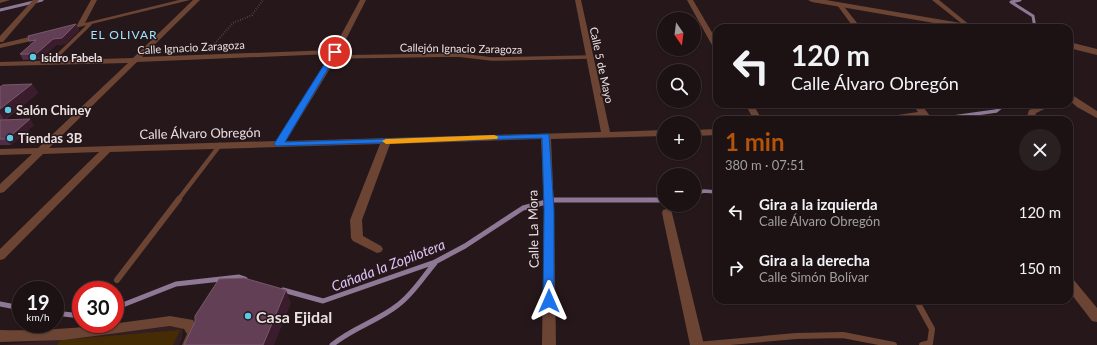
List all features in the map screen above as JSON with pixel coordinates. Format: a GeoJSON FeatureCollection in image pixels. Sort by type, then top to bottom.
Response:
{"type":"FeatureCollection","features":[{"type":"Feature","properties":{"kind":"street"},"geometry":{"type":"LineString","coordinates":[[0,1],[7,0]]}},
{"type":"Feature","properties":{"kind":"street"},"geometry":{"type":"LineString","coordinates":[[80,26],[94,0]]}},
{"type":"Feature","properties":{"kind":"street"},"geometry":{"type":"LineString","coordinates":[[0,46],[187,0]]}},
{"type":"Feature","properties":{"kind":"street"},"geometry":{"type":"LineString","coordinates":[[0,190],[197,0]]}},
{"type":"Feature","properties":{"kind":"street"},"geometry":{"type":"LineString","coordinates":[[279,144],[334,55],[364,0]]}},
{"type":"Feature","properties":{"kind":"street","name":"Calle 5 de Mayo"},"geometry":{"type":"LineString","coordinates":[[578,0],[606,135]]}},
{"type":"Feature","properties":{"kind":"street"},"geometry":{"type":"LineString","coordinates":[[690,0],[713,40]]}},
{"type":"Feature","properties":{"kind":"street"},"geometry":{"type":"LineString","coordinates":[[812,0],[956,24]]}},
{"type":"Feature","properties":{"kind":"street"},"geometry":{"type":"LineString","coordinates":[[935,0],[965,24]]}},
{"type":"Feature","properties":{"kind":"street"},"geometry":{"type":"LineString","coordinates":[[0,40],[35,2]]}},
{"type":"Feature","properties":{"kind":"street"},"geometry":{"type":"LineString","coordinates":[[840,5],[855,24]]}},
{"type":"Feature","properties":{"kind":"street"},"geometry":{"type":"LineString","coordinates":[[1073,46],[1097,52]]}},
{"type":"Feature","properties":{"kind":"street","name":"Calle Ignacio Zaragoza"},"geometry":{"type":"LineString","coordinates":[[0,64],[136,60],[205,56],[334,55]]}},
{"type":"Feature","properties":{"kind":"street"},"geometry":{"type":"LineString","coordinates":[[1073,99],[1097,115]]}},
{"type":"Feature","properties":{"kind":"street"},"geometry":{"type":"LineString","coordinates":[[919,108],[926,116]]}},
{"type":"Feature","properties":{"kind":"street"},"geometry":{"type":"LineString","coordinates":[[1031,116],[1032,112],[1042,108]]}},
{"type":"Feature","properties":{"kind":"street"},"geometry":{"type":"LineString","coordinates":[[701,133],[713,132]]}},
{"type":"Feature","properties":{"kind":"street","name":"Calle Álvaro Obregón"},"geometry":{"type":"LineString","coordinates":[[0,152],[657,133]]}},
{"type":"Feature","properties":{"kind":"street","name":"Calle La Mora"},"geometry":{"type":"LineString","coordinates":[[546,136],[549,210],[549,345]]}},
{"type":"Feature","properties":{"kind":"street"},"geometry":{"type":"LineString","coordinates":[[377,249],[357,238],[356,220],[386,141]]}},
{"type":"Feature","properties":{"kind":"street"},"geometry":{"type":"LineString","coordinates":[[0,256],[107,149]]}},
{"type":"Feature","properties":{"kind":"street"},"geometry":{"type":"LineString","coordinates":[[667,212],[696,345]]}},
{"type":"Feature","properties":{"kind":"street"},"geometry":{"type":"LineString","coordinates":[[1073,287],[1097,317]]}},
{"type":"Feature","properties":{"kind":"street"},"geometry":{"type":"LineString","coordinates":[[0,336],[28,338],[59,336],[170,321],[188,324],[194,334],[189,345]]}},
{"type":"Feature","properties":{"kind":"lane"},"geometry":{"type":"LineString","coordinates":[[50,62],[90,24]]}},
{"type":"Feature","properties":{"kind":"lane","name":"Callejón Ignacio Zaragoza"},"geometry":{"type":"LineString","coordinates":[[334,55],[458,55],[492,59],[589,57]]}},
{"type":"Feature","properties":{"kind":"lane"},"geometry":{"type":"LineString","coordinates":[[117,280],[220,145]]}},
{"type":"Feature","properties":{"kind":"lane"},"geometry":{"type":"LineString","coordinates":[[918,304],[932,329],[930,342],[922,345]]}},
{"type":"Feature","properties":{"kind":"lane"},"geometry":{"type":"LineString","coordinates":[[696,345],[796,336],[843,335],[894,345]]}},
{"type":"Feature","properties":{"kind":"path"},"geometry":{"type":"LineString","coordinates":[[205,56],[213,44],[233,23],[252,15],[263,0]]}},
{"type":"Feature","properties":{"kind":"shaded area"},"geometry":{"type":"Polygon","coordinates":[[[175,326],[183,328],[182,339],[179,345],[4,345],[124,333],[124,332],[175,326]]]}},
{"type":"Feature","properties":{"kind":"shaded area"},"geometry":{"type":"Polygon","coordinates":[[[180,330],[173,345],[57,345],[61,340],[180,330]]]}},
{"type":"Feature","properties":{"kind":"building"},"geometry":{"type":"Polygon","coordinates":[[[76,24],[62,38],[53,39],[36,54],[20,54],[36,40],[29,41],[28,36],[76,24]]]}},
{"type":"Feature","properties":{"kind":"building"},"geometry":{"type":"Polygon","coordinates":[[[32,84],[0,109],[0,87],[3,85],[32,84]]]}},
{"type":"Feature","properties":{"kind":"building"},"geometry":{"type":"Polygon","coordinates":[[[30,119],[7,139],[0,139],[0,120],[30,119]]]}},
{"type":"Feature","properties":{"kind":"building","name":"Casa Ejidal"},"geometry":{"type":"Polygon","coordinates":[[[244,278],[286,290],[263,345],[184,345],[195,322],[195,316],[219,279],[244,278]]]}},
{"type":"Feature","properties":{"kind":"waterway"},"geometry":{"type":"LineString","coordinates":[[0,10],[42,0]]}},
{"type":"Feature","properties":{"kind":"waterway","name":"Cañada la Zopilotera"},"geometry":{"type":"LineString","coordinates":[[1020,0],[1011,2],[1033,16],[1034,24]]}},
{"type":"Feature","properties":{"kind":"waterway","name":"Cañada la Zopilotera"},"geometry":{"type":"LineString","coordinates":[[960,116],[996,111],[1000,108]]}},
{"type":"Feature","properties":{"kind":"waterway","name":"Cañada la Zopilotera"},"geometry":{"type":"LineString","coordinates":[[701,192],[713,192]]}},
{"type":"Feature","properties":{"kind":"waterway","name":"Cañada la Zopilotera"},"geometry":{"type":"LineString","coordinates":[[283,290],[323,301],[435,262],[465,246],[523,208],[554,200],[657,200]]}},
{"type":"Feature","properties":{"kind":"waterway"},"geometry":{"type":"LineString","coordinates":[[332,345],[398,305],[413,291],[435,263]]}},
{"type":"Feature","properties":{"kind":"waterway","name":"Cañada la Zopilotera"},"geometry":{"type":"LineString","coordinates":[[124,304],[176,284],[239,277],[245,279]]}},
{"type":"Feature","properties":{"kind":"waterway","name":"Cañada la Zopilotera"},"geometry":{"type":"LineString","coordinates":[[0,304],[12,306]]}},
{"type":"Feature","properties":{"kind":"waterway","name":"Cañada la Zopilotera"},"geometry":{"type":"LineString","coordinates":[[64,314],[72,315]]}},
{"type":"Feature","properties":{"kind":"slow traffic"},"geometry":{"type":"LineString","coordinates":[[386,141],[494,137]]}},
{"type":"Feature","properties":{"kind":"place","name":"Isidro Fabela"},"geometry":{"type":"Point","coordinates":[33,57]}},
{"type":"Feature","properties":{"kind":"place","name":"Salón Chiney"},"geometry":{"type":"Point","coordinates":[8,110]}},
{"type":"Feature","properties":{"kind":"place","name":"Tiendas 3B"},"geometry":{"type":"Point","coordinates":[10,138]}},
{"type":"Feature","properties":{"kind":"place","name":"Casa Ejidal"},"geometry":{"type":"Point","coordinates":[248,316]}},
{"type":"Feature","properties":{"kind":"district","name":"EL OLIVAR"},"geometry":{"type":"Point","coordinates":[124,34]}},
{"type":"Feature","properties":{"kind":"route"},"geometry":{"type":"LineString","coordinates":[[335,52],[279,144],[546,136],[549,210],[549,301]]}}]}
